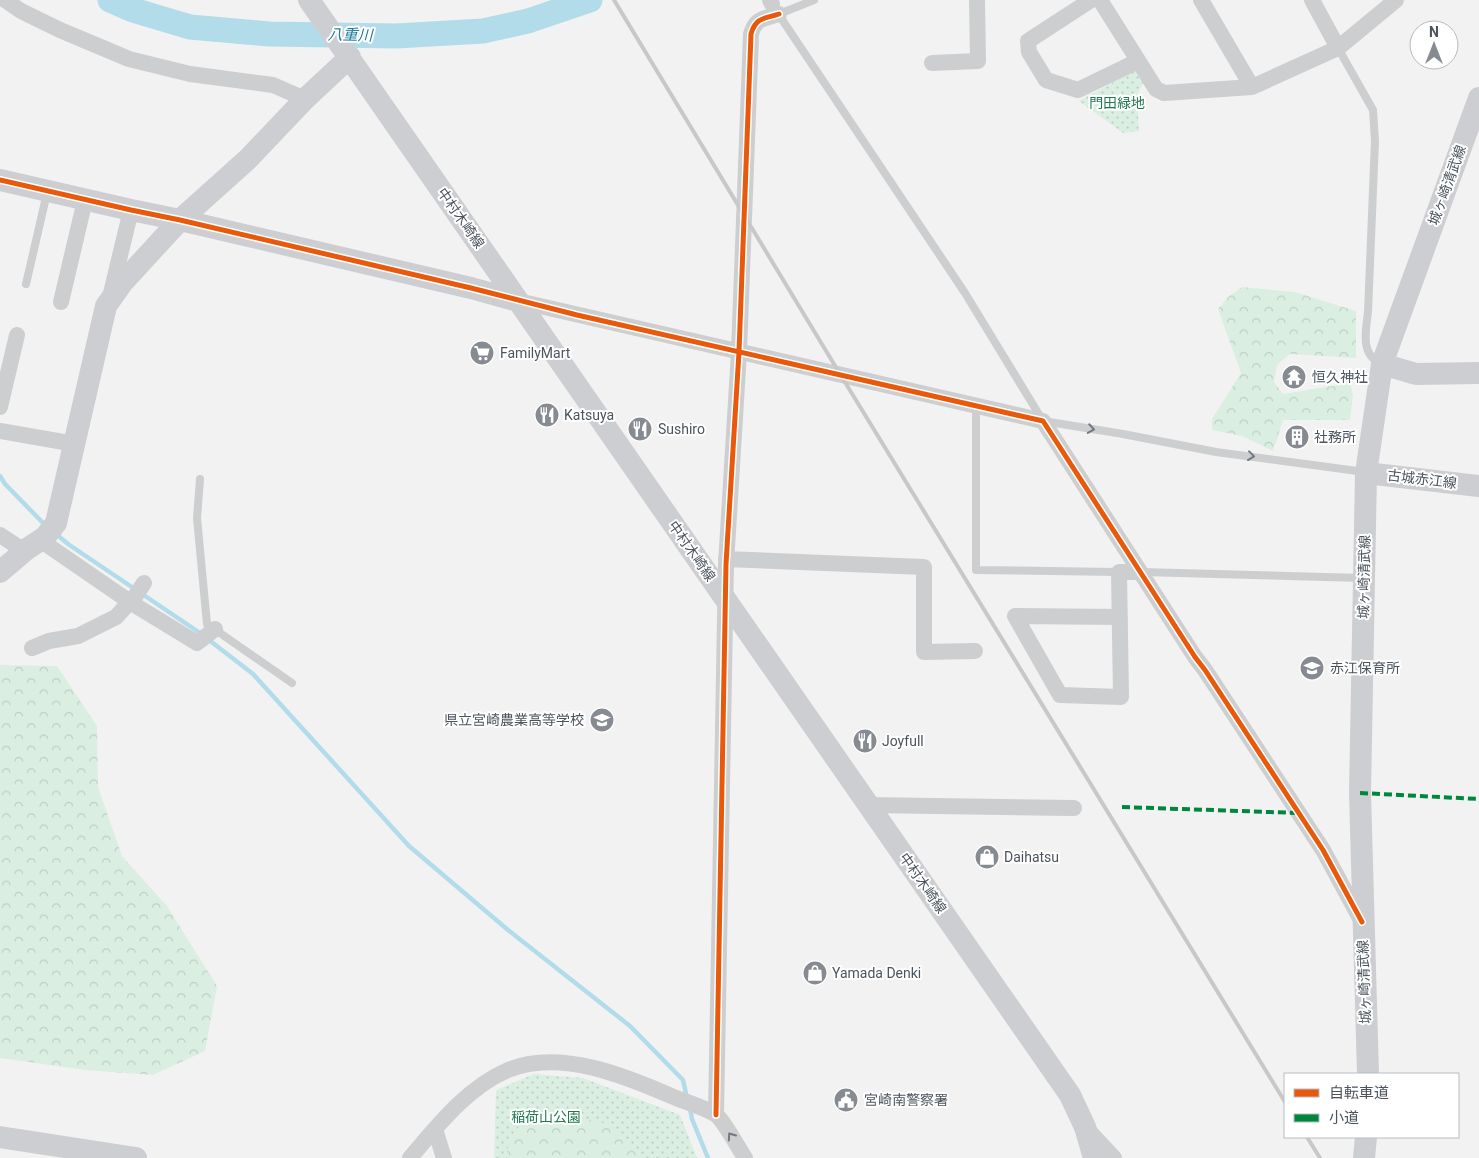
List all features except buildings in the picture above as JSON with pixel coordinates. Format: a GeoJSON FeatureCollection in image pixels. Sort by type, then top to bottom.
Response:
{"type":"FeatureCollection","features":[{"type":"Feature","properties":{"kind":"main road","name":"中村木崎線"},"geometry":{"type":"LineString","coordinates":[[309,0],[1070,1095],[1085,1127],[1094,1158]]}},
{"type":"Feature","properties":{"kind":"main road"},"geometry":{"type":"LineString","coordinates":[[0,572],[41,538],[74,444],[106,306],[123,282],[161,243],[180,220],[248,159],[305,99],[350,57]]}},
{"type":"Feature","properties":{"kind":"main road","name":"城ヶ崎清武線"},"geometry":{"type":"LineString","coordinates":[[1368,1073],[1362,922],[1360,793],[1366,472],[1382,364],[1479,98]]}},
{"type":"Feature","properties":{"kind":"main road"},"geometry":{"type":"LineString","coordinates":[[0,180],[461,285],[518,301]]}},
{"type":"Feature","properties":{"kind":"main road"},"geometry":{"type":"LineString","coordinates":[[1382,364],[1416,374],[1479,373]]}},
{"type":"Feature","properties":{"kind":"main road","name":"古城赤江線"},"geometry":{"type":"LineString","coordinates":[[1366,472],[1479,486]]}},
{"type":"Feature","properties":{"kind":"main road"},"geometry":{"type":"LineString","coordinates":[[0,1137],[54,1152],[136,1158]]}},
{"type":"Feature","properties":{"kind":"main road"},"geometry":{"type":"LineString","coordinates":[[1364,1158],[1366,1138]]}},
{"type":"Feature","properties":{"kind":"street"},"geometry":{"type":"LineString","coordinates":[[5,0],[60,30],[129,59],[190,74],[273,85],[305,99]]}},
{"type":"Feature","properties":{"kind":"street"},"geometry":{"type":"LineString","coordinates":[[932,63],[978,60],[977,0]]}},
{"type":"Feature","properties":{"kind":"street"},"geometry":{"type":"LineString","coordinates":[[1091,0],[1028,41],[1029,52],[1046,80],[1078,90],[1138,60]]}},
{"type":"Feature","properties":{"kind":"street"},"geometry":{"type":"LineString","coordinates":[[1100,0],[1156,89],[1164,93],[1252,87],[1338,48],[1396,0]]}},
{"type":"Feature","properties":{"kind":"street"},"geometry":{"type":"LineString","coordinates":[[1201,0],[1252,87]]}},
{"type":"Feature","properties":{"kind":"street"},"geometry":{"type":"LineString","coordinates":[[1312,0],[1338,48]]}},
{"type":"Feature","properties":{"kind":"street"},"geometry":{"type":"LineString","coordinates":[[716,1115],[726,559],[739,352],[751,34],[754,24],[774,6]]}},
{"type":"Feature","properties":{"kind":"street"},"geometry":{"type":"LineString","coordinates":[[61,302],[85,200]]}},
{"type":"Feature","properties":{"kind":"street"},"geometry":{"type":"LineString","coordinates":[[106,306],[113,286],[131,210]]}},
{"type":"Feature","properties":{"kind":"street"},"geometry":{"type":"LineString","coordinates":[[518,301],[1043,421],[1139,572],[1323,850],[1362,922]]}},
{"type":"Feature","properties":{"kind":"street"},"geometry":{"type":"LineString","coordinates":[[0,407],[17,335]]}},
{"type":"Feature","properties":{"kind":"street"},"geometry":{"type":"LineString","coordinates":[[0,431],[74,444]]}},
{"type":"Feature","properties":{"kind":"street"},"geometry":{"type":"LineString","coordinates":[[0,535],[41,538],[136,594],[197,643],[215,629]]}},
{"type":"Feature","properties":{"kind":"street"},"geometry":{"type":"LineString","coordinates":[[726,559],[924,567],[924,652],[975,651]]}},
{"type":"Feature","properties":{"kind":"street"},"geometry":{"type":"LineString","coordinates":[[1120,617],[1015,616],[1060,695],[1121,697],[1120,617],[1119,572],[1139,572]]}},
{"type":"Feature","properties":{"kind":"street"},"geometry":{"type":"LineString","coordinates":[[32,648],[49,641],[78,636],[116,617],[136,594]]}},
{"type":"Feature","properties":{"kind":"street"},"geometry":{"type":"LineString","coordinates":[[868,805],[1074,808]]}},
{"type":"Feature","properties":{"kind":"street"},"geometry":{"type":"LineString","coordinates":[[410,1158],[435,1128],[474,1090],[507,1070],[530,1062],[570,1064],[608,1070],[634,1079],[716,1115],[745,1158]]}},
{"type":"Feature","properties":{"kind":"street"},"geometry":{"type":"LineString","coordinates":[[1085,1127],[1114,1158]]}},
{"type":"Feature","properties":{"kind":"street"},"geometry":{"type":"LineString","coordinates":[[435,1128],[444,1158]]}},
{"type":"Feature","properties":{"kind":"lane"},"geometry":{"type":"LineString","coordinates":[[814,0],[774,6],[965,293],[1043,421],[1216,452],[1366,472]]}},
{"type":"Feature","properties":{"kind":"lane"},"geometry":{"type":"LineString","coordinates":[[1338,48],[1373,110],[1375,140],[1368,312],[1365,340],[1369,355],[1375,361],[1382,364]]}},
{"type":"Feature","properties":{"kind":"lane"},"geometry":{"type":"LineString","coordinates":[[26,284],[47,191]]}},
{"type":"Feature","properties":{"kind":"lane"},"geometry":{"type":"LineString","coordinates":[[976,405],[976,570],[1119,572]]}},
{"type":"Feature","properties":{"kind":"lane"},"geometry":{"type":"LineString","coordinates":[[200,479],[197,518],[205,612],[208,624],[292,684]]}},
{"type":"Feature","properties":{"kind":"lane"},"geometry":{"type":"LineString","coordinates":[[1139,572],[1364,578]]}},
{"type":"Feature","properties":{"kind":"green space","name":"門田緑地"},"geometry":{"type":"Polygon","coordinates":[[[1135,70],[1143,83],[1137,96],[1139,131],[1123,133],[1079,101],[1135,70]]]}},
{"type":"Feature","properties":{"kind":"green space"},"geometry":{"type":"Polygon","coordinates":[[[1242,287],[1295,292],[1356,311],[1356,358],[1290,354],[1277,365],[1274,382],[1283,394],[1350,383],[1353,395],[1350,420],[1283,420],[1273,451],[1242,436],[1212,430],[1212,419],[1241,373],[1218,309],[1229,296],[1242,287]]]}},
{"type":"Feature","properties":{"kind":"green space"},"geometry":{"type":"Polygon","coordinates":[[[0,665],[57,666],[97,726],[98,787],[122,856],[167,906],[217,986],[205,1051],[153,1075],[85,1070],[0,1058],[0,665]]]}},
{"type":"Feature","properties":{"kind":"green space","name":"稲荷山公園"},"geometry":{"type":"Polygon","coordinates":[[[534,1074],[583,1078],[680,1115],[697,1158],[494,1158],[496,1090],[534,1074]]]}},
{"type":"Feature","properties":{"kind":"green space"},"geometry":{"type":"Polygon","coordinates":[[[554,1111],[607,1124],[633,1145],[643,1158],[507,1158],[508,1140],[524,1120],[554,1111]]]}},
{"type":"Feature","properties":{"kind":"waterway","name":"八重川"},"geometry":{"type":"LineString","coordinates":[[110,0],[133,10],[190,27],[269,34],[396,36],[483,31],[528,21],[590,0]]}},
{"type":"Feature","properties":{"kind":"waterway"},"geometry":{"type":"LineString","coordinates":[[0,476],[5,484],[45,525]]}},
{"type":"Feature","properties":{"kind":"waterway"},"geometry":{"type":"LineString","coordinates":[[55,533],[68,544],[203,635]]}},
{"type":"Feature","properties":{"kind":"waterway"},"geometry":{"type":"LineString","coordinates":[[209,640],[253,674],[409,846],[508,930],[630,1026],[683,1080],[687,1098]]}},
{"type":"Feature","properties":{"kind":"waterway"},"geometry":{"type":"LineString","coordinates":[[690,1108],[692,1119],[708,1158]]}},
{"type":"Feature","properties":{"kind":"railway"},"geometry":{"type":"LineString","coordinates":[[614,0],[1284,1100]]}},
{"type":"Feature","properties":{"kind":"railway"},"geometry":{"type":"LineString","coordinates":[[1308,1138],[1320,1158]]}},
{"type":"Feature","properties":{"kind":"marked path"},"geometry":{"type":"LineString","coordinates":[[1360,793],[1479,799]]}},
{"type":"Feature","properties":{"kind":"marked path"},"geometry":{"type":"LineString","coordinates":[[1122,807],[1299,813]]}},
{"type":"Feature","properties":{"kind":"cycle path"},"geometry":{"type":"LineString","coordinates":[[716,1115],[726,564],[739,352],[751,34],[755,24],[765,18],[779,14]]}},
{"type":"Feature","properties":{"kind":"cycle path"},"geometry":{"type":"LineString","coordinates":[[0,180],[471,288],[577,315],[1043,421],[1195,657],[1323,850],[1362,922]]}},
{"type":"Feature","properties":{"kind":"place","name":"FamilyMart"},"geometry":{"type":"Point","coordinates":[482,353]}},
{"type":"Feature","properties":{"kind":"place","name":"恒久神社"},"geometry":{"type":"Point","coordinates":[1294,377]}},
{"type":"Feature","properties":{"kind":"place","name":"Katsuya"},"geometry":{"type":"Point","coordinates":[547,415]}},
{"type":"Feature","properties":{"kind":"place","name":"Sushiro"},"geometry":{"type":"Point","coordinates":[640,429]}},
{"type":"Feature","properties":{"kind":"place","name":"社務所"},"geometry":{"type":"Point","coordinates":[1297,437]}},
{"type":"Feature","properties":{"kind":"place","name":"赤江保育所"},"geometry":{"type":"Point","coordinates":[1312,668]}},
{"type":"Feature","properties":{"kind":"place","name":"県立宮崎農業高等学校"},"geometry":{"type":"Point","coordinates":[602,720]}},
{"type":"Feature","properties":{"kind":"place","name":"Joyfull"},"geometry":{"type":"Point","coordinates":[865,741]}},
{"type":"Feature","properties":{"kind":"place","name":"Daihatsu"},"geometry":{"type":"Point","coordinates":[987,857]}},
{"type":"Feature","properties":{"kind":"place","name":"Yamada Denki"},"geometry":{"type":"Point","coordinates":[815,973]}},
{"type":"Feature","properties":{"kind":"place","name":"宮崎南警察署"},"geometry":{"type":"Point","coordinates":[846,1100]}}]}
